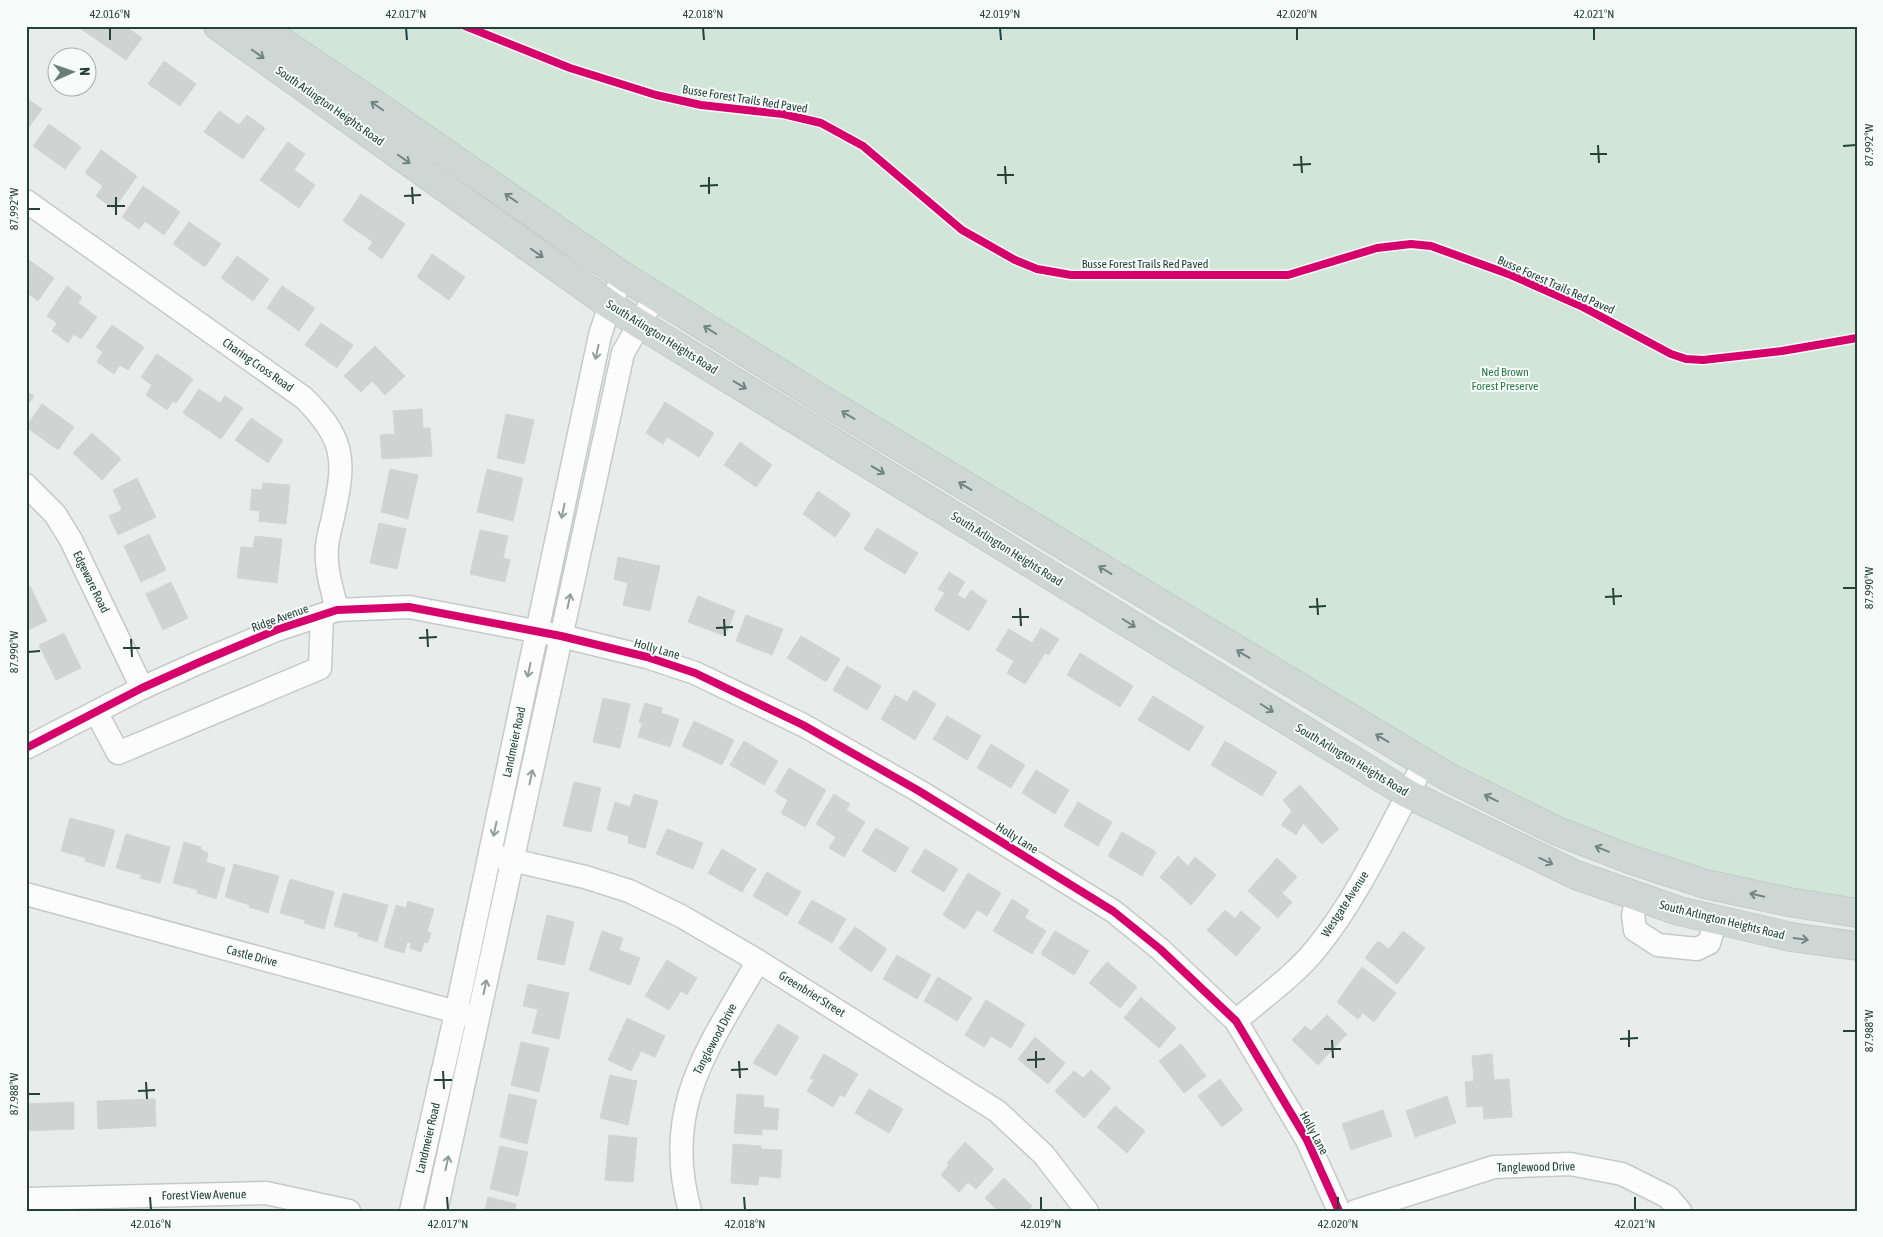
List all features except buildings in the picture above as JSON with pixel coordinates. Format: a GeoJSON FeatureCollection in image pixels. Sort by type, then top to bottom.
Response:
{"type":"FeatureCollection","features":[{"type":"Feature","properties":{"kind":"main road","name":"South Arlington Heights Road"},"geometry":{"type":"LineString","coordinates":[[218,26],[610,305],[1408,794],[1576,876],[1679,911],[1791,938],[1857,946]]}},
{"type":"Feature","properties":{"kind":"main road","name":"South Arlington Heights Road"},"geometry":{"type":"LineString","coordinates":[[258,26],[623,276],[828,403],[1448,778],[1557,831],[1632,860],[1705,884],[1799,904],[1857,913]]}},
{"type":"Feature","properties":{"kind":"street","name":"Charing Cross Road"},"geometry":{"type":"LineString","coordinates":[[26,201],[304,398],[326,420],[338,446],[341,478],[327,545],[326,566],[329,613],[320,668],[118,753],[96,712]]}},
{"type":"Feature","properties":{"kind":"street","name":"Landmeier Road"},"geometry":{"type":"LineString","coordinates":[[411,1211],[456,1013],[600,335],[610,305],[623,276]]}},
{"type":"Feature","properties":{"kind":"street","name":"Landmeier Road"},"geometry":{"type":"LineString","coordinates":[[436,1211],[623,353],[638,323],[655,296]]}},
{"type":"Feature","properties":{"kind":"street","name":"Edgeware Road"},"geometry":{"type":"LineString","coordinates":[[26,485],[55,514],[71,540],[142,688]]}},
{"type":"Feature","properties":{"kind":"street","name":"Ridge Avenue"},"geometry":{"type":"LineString","coordinates":[[26,748],[142,688],[200,662],[267,634],[329,613],[409,608],[561,636]]}},
{"type":"Feature","properties":{"kind":"street","name":"Holly Lane"},"geometry":{"type":"LineString","coordinates":[[561,636],[647,657],[695,673],[803,725],[903,781],[1113,911],[1160,949],[1236,1021],[1307,1140],[1339,1211]]}},
{"type":"Feature","properties":{"kind":"street","name":"Westgate Avenue"},"geometry":{"type":"LineString","coordinates":[[1236,1021],[1301,966],[1315,950],[1367,870],[1424,764]]}},
{"type":"Feature","properties":{"kind":"street","name":"Greenbrier Street"},"geometry":{"type":"LineString","coordinates":[[489,855],[586,877],[629,891],[681,916],[758,961],[997,1111],[1044,1155],[1088,1211]]}},
{"type":"Feature","properties":{"kind":"street","name":"Castle Drive"},"geometry":{"type":"LineString","coordinates":[[26,894],[478,1018]]}},
{"type":"Feature","properties":{"kind":"street"},"geometry":{"type":"LineString","coordinates":[[1638,897],[1633,915],[1635,930],[1658,945],[1697,949],[1709,943],[1716,920]]}},
{"type":"Feature","properties":{"kind":"street","name":"Tanglewood Drive"},"geometry":{"type":"LineString","coordinates":[[690,1211],[680,1151],[689,1091],[703,1058],[758,961]]}},
{"type":"Feature","properties":{"kind":"street","name":"Tanglewood Drive"},"geometry":{"type":"LineString","coordinates":[[1356,1211],[1494,1167],[1570,1164],[1622,1174],[1668,1197],[1680,1211]]}},
{"type":"Feature","properties":{"kind":"street","name":"Forest View Avenue"},"geometry":{"type":"LineString","coordinates":[[26,1199],[266,1193],[350,1211]]}},
{"type":"Feature","properties":{"kind":"green space","name":"Ned Brown Forest Preserve"},"geometry":{"type":"Polygon","coordinates":[[[258,26],[1857,26],[1857,913],[1567,835],[1030,524],[258,26]]]}},
{"type":"Feature","properties":{"kind":"cycle path","name":"Busse Forest Trails Red Paved"},"geometry":{"type":"LineString","coordinates":[[465,26],[570,68],[656,95],[701,105],[783,114],[821,123],[863,146],[962,230],[1015,260],[1037,269],[1071,275],[1288,275],[1377,248],[1411,244],[1431,246],[1511,275],[1581,306],[1671,354],[1686,359],[1703,360],[1782,351],[1857,338]]}},
{"type":"Feature","properties":{"kind":"cycle path"},"geometry":{"type":"LineString","coordinates":[[26,748],[142,688],[200,662],[276,630],[337,610],[409,607],[561,636],[647,657],[695,673],[803,725],[919,791],[1113,911],[1160,949],[1236,1021],[1307,1140],[1339,1211]]}}]}
